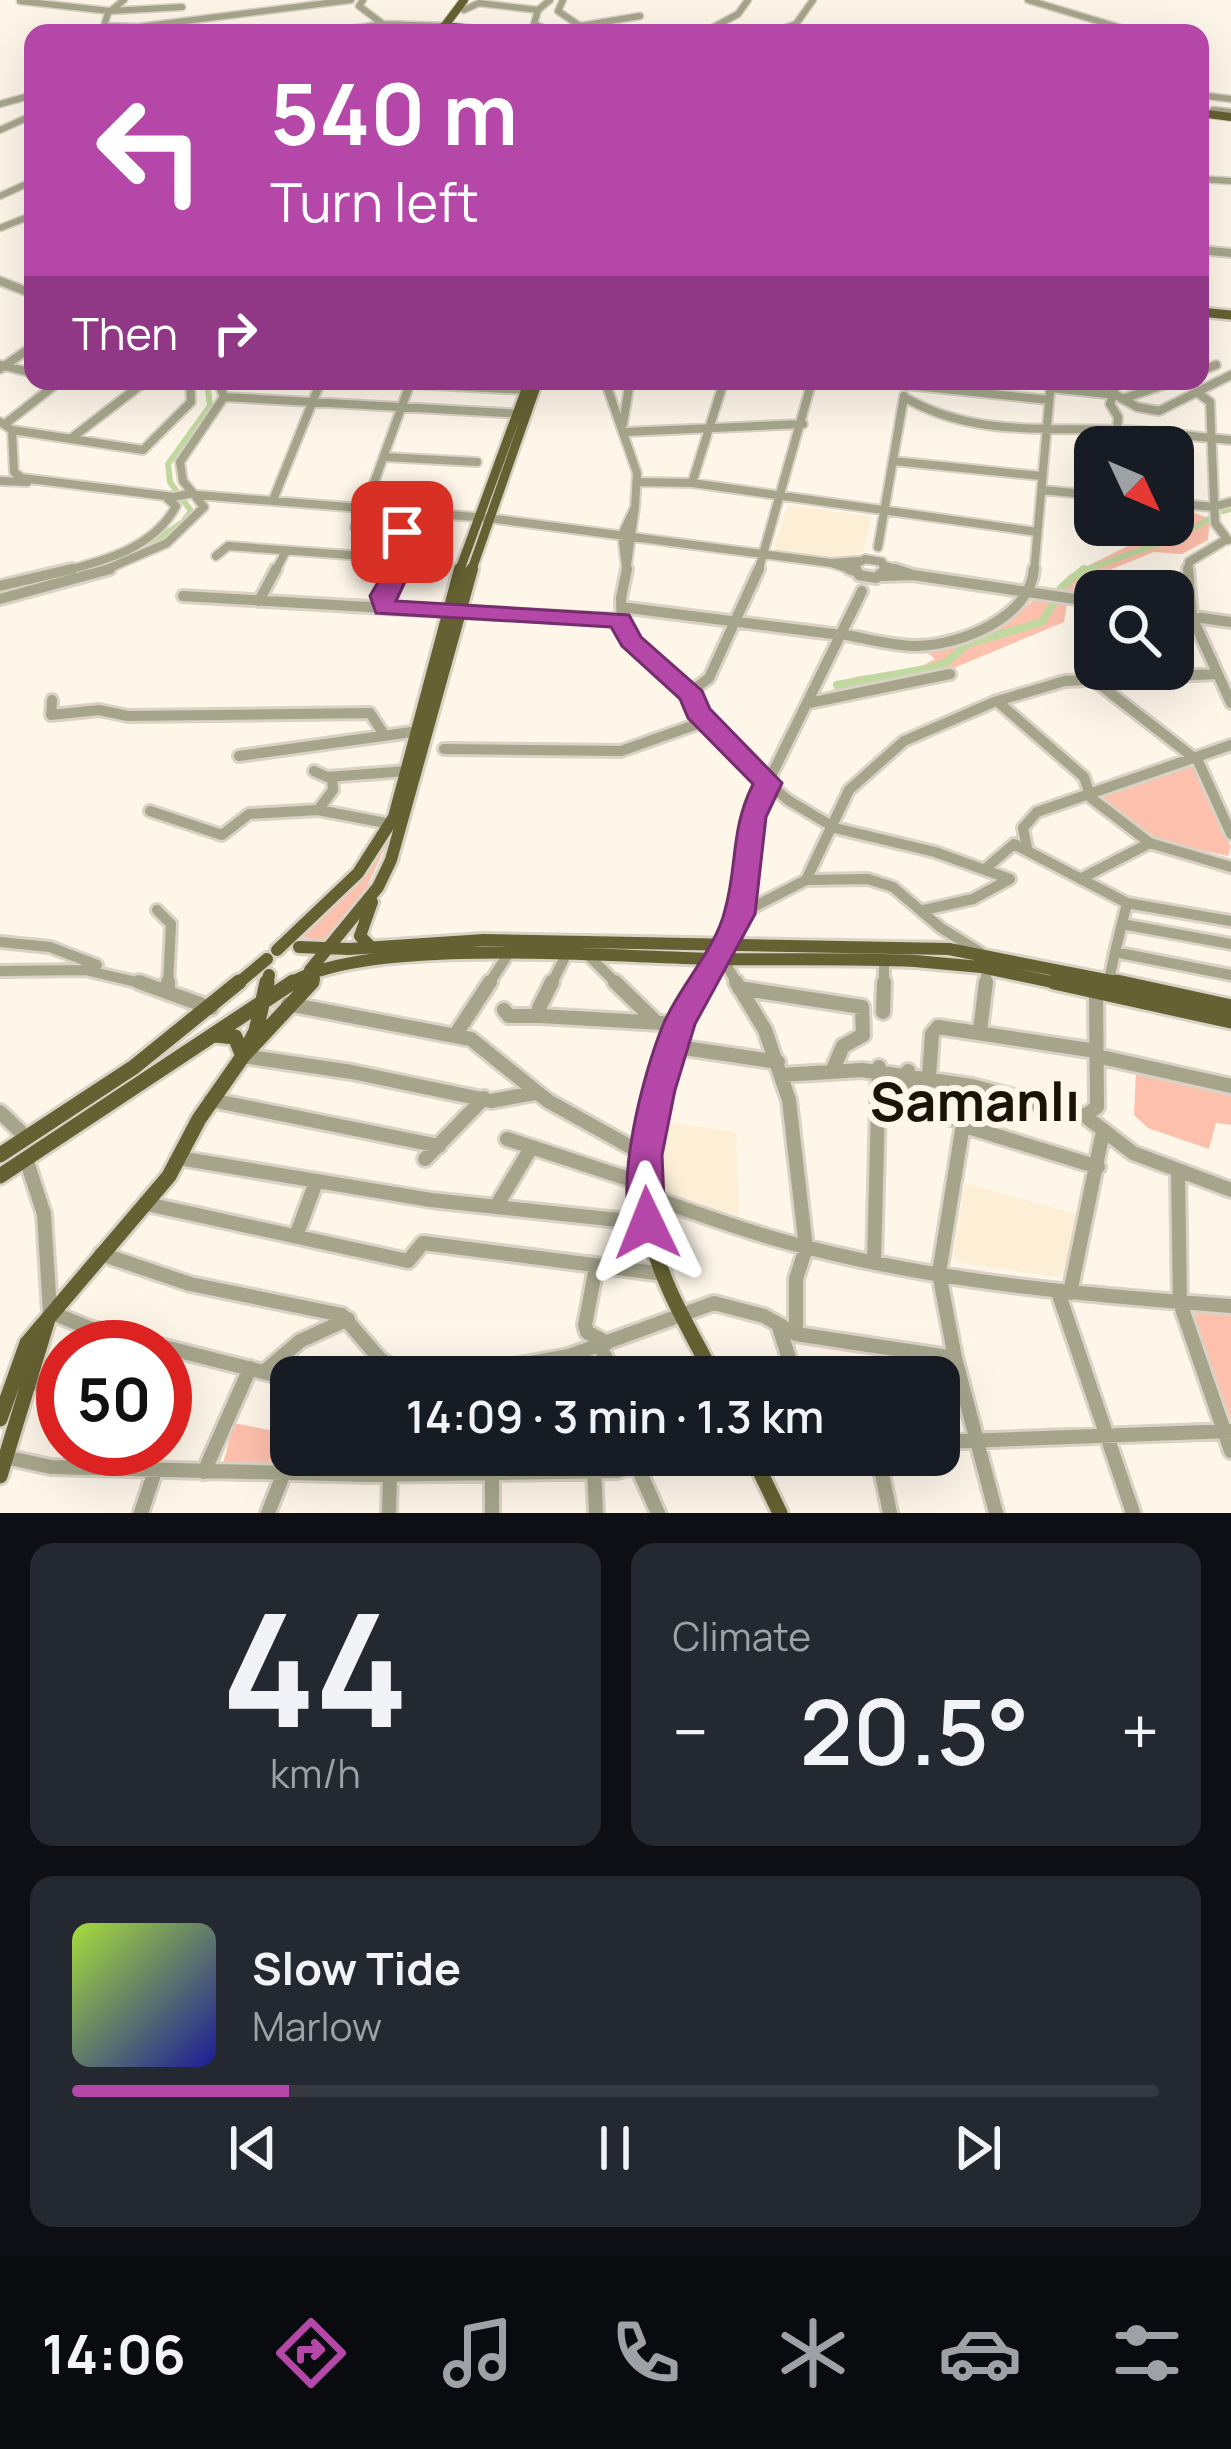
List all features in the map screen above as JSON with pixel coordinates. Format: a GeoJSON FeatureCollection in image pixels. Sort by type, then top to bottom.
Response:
{"type":"FeatureCollection","features":[{"type":"Feature","properties":{"kind":"main road"},"geometry":{"type":"LineString","coordinates":[[458,24],[468,0]]}},
{"type":"Feature","properties":{"kind":"main road"},"geometry":{"type":"LineString","coordinates":[[446,24],[468,0]]}},
{"type":"Feature","properties":{"kind":"main road"},"geometry":{"type":"LineString","coordinates":[[523,414],[526,390]]}},
{"type":"Feature","properties":{"kind":"main road"},"geometry":{"type":"LineString","coordinates":[[0,1176],[139,1073],[211,1007],[271,961],[344,890],[391,824],[483,518],[534,390]]}},
{"type":"Feature","properties":{"kind":"main road"},"geometry":{"type":"LineString","coordinates":[[372,948],[360,936],[361,928],[404,821],[455,612]]}},
{"type":"Feature","properties":{"kind":"main road"},"geometry":{"type":"LineString","coordinates":[[0,1155],[204,1038],[304,974],[378,887]]}},
{"type":"Feature","properties":{"kind":"main road"},"geometry":{"type":"LineString","coordinates":[[271,961],[299,947],[372,948],[484,940],[884,961],[987,969],[1226,1022]]}},
{"type":"Feature","properties":{"kind":"main road"},"geometry":{"type":"LineString","coordinates":[[299,947],[313,959],[304,974]]}},
{"type":"Feature","properties":{"kind":"main road"},"geometry":{"type":"LineString","coordinates":[[271,961],[282,980],[421,956],[980,952],[1231,1007]]}},
{"type":"Feature","properties":{"kind":"main road"},"geometry":{"type":"LineString","coordinates":[[704,1356],[664,1274],[647,1223],[645,1155],[670,1046],[720,954]]}},
{"type":"Feature","properties":{"kind":"main road"},"geometry":{"type":"LineString","coordinates":[[243,1056],[271,961]]}},
{"type":"Feature","properties":{"kind":"main road"},"geometry":{"type":"LineString","coordinates":[[0,1419],[26,1342],[147,1204],[243,1056],[318,976],[350,965]]}},
{"type":"Feature","properties":{"kind":"main road"},"geometry":{"type":"LineString","coordinates":[[204,1038],[229,1033],[243,1056]]}},
{"type":"Feature","properties":{"kind":"main road"},"geometry":{"type":"LineString","coordinates":[[2,1466],[50,1312]]}},
{"type":"Feature","properties":{"kind":"main road"},"geometry":{"type":"LineString","coordinates":[[762,1476],[780,1513]]}},
{"type":"Feature","properties":{"kind":"street"},"geometry":{"type":"LineString","coordinates":[[21,0],[110,11],[183,4],[192,24]]}},
{"type":"Feature","properties":{"kind":"street"},"geometry":{"type":"LineString","coordinates":[[64,5],[75,0]]}},
{"type":"Feature","properties":{"kind":"street"},"geometry":{"type":"LineString","coordinates":[[105,24],[110,11],[124,0]]}},
{"type":"Feature","properties":{"kind":"street"},"geometry":{"type":"LineString","coordinates":[[176,24],[351,0]]}},
{"type":"Feature","properties":{"kind":"street"},"geometry":{"type":"LineString","coordinates":[[363,0],[359,6],[384,24]]}},
{"type":"Feature","properties":{"kind":"street"},"geometry":{"type":"LineString","coordinates":[[720,24],[738,14],[748,0]]}},
{"type":"Feature","properties":{"kind":"street"},"geometry":{"type":"LineString","coordinates":[[1028,0],[1108,24]]}},
{"type":"Feature","properties":{"kind":"street"},"geometry":{"type":"LineString","coordinates":[[533,24],[548,1]]}},
{"type":"Feature","properties":{"kind":"street"},"geometry":{"type":"LineString","coordinates":[[464,10],[478,3],[538,10]]}},
{"type":"Feature","properties":{"kind":"street"},"geometry":{"type":"LineString","coordinates":[[237,4],[243,14]]}},
{"type":"Feature","properties":{"kind":"street"},"geometry":{"type":"LineString","coordinates":[[604,24],[640,16]]}},
{"type":"Feature","properties":{"kind":"street"},"geometry":{"type":"LineString","coordinates":[[1213,110],[1228,119]]}},
{"type":"Feature","properties":{"kind":"street"},"geometry":{"type":"LineString","coordinates":[[1209,368],[1216,365]]}},
{"type":"Feature","properties":{"kind":"street"},"geometry":{"type":"LineString","coordinates":[[6,425],[49,390]]}},
{"type":"Feature","properties":{"kind":"street"},"geometry":{"type":"LineString","coordinates":[[73,437],[134,390]]}},
{"type":"Feature","properties":{"kind":"street"},"geometry":{"type":"LineString","coordinates":[[6,425],[146,449],[190,402],[190,390]]}},
{"type":"Feature","properties":{"kind":"street"},"geometry":{"type":"LineString","coordinates":[[221,390],[224,398]]}},
{"type":"Feature","properties":{"kind":"street"},"geometry":{"type":"LineString","coordinates":[[273,500],[317,390]]}},
{"type":"Feature","properties":{"kind":"street"},"geometry":{"type":"LineString","coordinates":[[366,505],[409,390]]}},
{"type":"Feature","properties":{"kind":"street"},"geometry":{"type":"LineString","coordinates":[[606,390],[609,406],[624,428],[639,482],[620,614],[631,640],[689,693],[706,721],[768,783],[835,828],[879,836],[1010,879],[973,899],[924,910]]}},
{"type":"Feature","properties":{"kind":"street"},"geometry":{"type":"LineString","coordinates":[[624,428],[629,390]]}},
{"type":"Feature","properties":{"kind":"street"},"geometry":{"type":"LineString","coordinates":[[692,484],[721,390]]}},
{"type":"Feature","properties":{"kind":"street"},"geometry":{"type":"LineString","coordinates":[[689,693],[709,678],[766,555],[810,390]]}},
{"type":"Feature","properties":{"kind":"street"},"geometry":{"type":"LineString","coordinates":[[882,571],[878,547],[906,390]]}},
{"type":"Feature","properties":{"kind":"street"},"geometry":{"type":"LineString","coordinates":[[908,390],[946,422],[1074,431]]}},
{"type":"Feature","properties":{"kind":"street"},"geometry":{"type":"LineString","coordinates":[[183,596],[455,612],[620,614],[932,645],[1009,613],[1032,592],[1051,390],[1119,397],[1159,411],[1204,390]]}},
{"type":"Feature","properties":{"kind":"street"},"geometry":{"type":"LineString","coordinates":[[1119,390],[1119,397]]}},
{"type":"Feature","properties":{"kind":"street"},"geometry":{"type":"LineString","coordinates":[[1116,426],[1118,417],[1110,404],[1144,390]]}},
{"type":"Feature","properties":{"kind":"street"},"geometry":{"type":"LineString","coordinates":[[1189,570],[1189,562],[1229,540],[1215,523],[1210,402],[1198,393]]}},
{"type":"Feature","properties":{"kind":"street"},"geometry":{"type":"LineString","coordinates":[[224,398],[523,414]]}},
{"type":"Feature","properties":{"kind":"street"},"geometry":{"type":"LineString","coordinates":[[204,507],[183,481],[180,461],[224,398]]}},
{"type":"Feature","properties":{"kind":"street"},"geometry":{"type":"LineString","coordinates":[[624,428],[710,430],[803,424]]}},
{"type":"Feature","properties":{"kind":"street"},"geometry":{"type":"LineString","coordinates":[[6,425],[14,472],[35,482]]}},
{"type":"Feature","properties":{"kind":"street"},"geometry":{"type":"LineString","coordinates":[[1194,437],[1231,440]]}},
{"type":"Feature","properties":{"kind":"street"},"geometry":{"type":"LineString","coordinates":[[385,457],[477,462]]}},
{"type":"Feature","properties":{"kind":"street"},"geometry":{"type":"LineString","coordinates":[[893,461],[1041,476]]}},
{"type":"Feature","properties":{"kind":"street"},"geometry":{"type":"LineString","coordinates":[[0,481],[169,497],[195,494],[366,505],[628,535],[1074,599]]}},
{"type":"Feature","properties":{"kind":"street"},"geometry":{"type":"LineString","coordinates":[[639,482],[692,484],[1036,532]]}},
{"type":"Feature","properties":{"kind":"street"},"geometry":{"type":"LineString","coordinates":[[1042,490],[1074,493]]}},
{"type":"Feature","properties":{"kind":"street"},"geometry":{"type":"LineString","coordinates":[[0,586],[84,566],[132,547],[172,520],[176,506],[169,497]]}},
{"type":"Feature","properties":{"kind":"street"},"geometry":{"type":"LineString","coordinates":[[0,598],[83,578],[140,556],[221,497]]}},
{"type":"Feature","properties":{"kind":"street"},"geometry":{"type":"LineString","coordinates":[[1194,506],[1213,508],[1231,502]]}},
{"type":"Feature","properties":{"kind":"street"},"geometry":{"type":"LineString","coordinates":[[355,527],[404,533],[399,550],[404,559]]}},
{"type":"Feature","properties":{"kind":"street"},"geometry":{"type":"LineString","coordinates":[[216,556],[240,532]]}},
{"type":"Feature","properties":{"kind":"street"},"geometry":{"type":"LineString","coordinates":[[228,546],[404,559]]}},
{"type":"Feature","properties":{"kind":"street"},"geometry":{"type":"LineString","coordinates":[[862,591],[860,566],[878,547]]}},
{"type":"Feature","properties":{"kind":"street"},"geometry":{"type":"LineString","coordinates":[[259,601],[286,551]]}},
{"type":"Feature","properties":{"kind":"street"},"geometry":{"type":"LineString","coordinates":[[385,608],[382,598],[404,559]]}},
{"type":"Feature","properties":{"kind":"street"},"geometry":{"type":"LineString","coordinates":[[860,566],[882,571]]}},
{"type":"Feature","properties":{"kind":"street"},"geometry":{"type":"LineString","coordinates":[[796,1334],[796,1279],[806,1248],[780,1068],[765,1030],[720,954],[740,914],[752,817],[862,591],[882,571]]}},
{"type":"Feature","properties":{"kind":"street"},"geometry":{"type":"LineString","coordinates":[[1194,617],[1231,622]]}},
{"type":"Feature","properties":{"kind":"street"},"geometry":{"type":"LineString","coordinates":[[1194,625],[1231,703]]}},
{"type":"Feature","properties":{"kind":"street"},"geometry":{"type":"LineString","coordinates":[[808,703],[950,674]]}},
{"type":"Feature","properties":{"kind":"street"},"geometry":{"type":"LineString","coordinates":[[1194,675],[1217,674]]}},
{"type":"Feature","properties":{"kind":"street"},"geometry":{"type":"LineString","coordinates":[[806,880],[835,828],[849,790],[904,741],[998,701],[1074,681]]}},
{"type":"Feature","properties":{"kind":"street"},"geometry":{"type":"LineString","coordinates":[[1107,690],[1192,755],[1231,834]]}},
{"type":"Feature","properties":{"kind":"street"},"geometry":{"type":"LineString","coordinates":[[52,700],[51,715],[99,710],[128,716],[370,712],[383,733]]}},
{"type":"Feature","properties":{"kind":"street"},"geometry":{"type":"LineString","coordinates":[[998,701],[1075,768],[1091,798],[1150,843],[1231,868]]}},
{"type":"Feature","properties":{"kind":"street"},"geometry":{"type":"LineString","coordinates":[[444,749],[621,751],[706,721]]}},
{"type":"Feature","properties":{"kind":"street"},"geometry":{"type":"LineString","coordinates":[[239,756],[419,731]]}},
{"type":"Feature","properties":{"kind":"street"},"geometry":{"type":"LineString","coordinates":[[1027,848],[1023,828],[1037,812],[1192,755],[1231,746]]}},
{"type":"Feature","properties":{"kind":"street"},"geometry":{"type":"LineString","coordinates":[[314,771],[332,777],[407,771]]}},
{"type":"Feature","properties":{"kind":"street"},"geometry":{"type":"LineString","coordinates":[[318,810],[333,790],[332,777]]}},
{"type":"Feature","properties":{"kind":"street"},"geometry":{"type":"LineString","coordinates":[[150,811],[222,835],[249,814],[318,810],[391,824]]}},
{"type":"Feature","properties":{"kind":"street"},"geometry":{"type":"LineString","coordinates":[[1079,880],[1150,843]]}},
{"type":"Feature","properties":{"kind":"street"},"geometry":{"type":"LineString","coordinates":[[985,869],[1014,844],[1127,903],[1231,921]]}},
{"type":"Feature","properties":{"kind":"street"},"geometry":{"type":"LineString","coordinates":[[740,914],[806,880],[884,883],[980,952]]}},
{"type":"Feature","properties":{"kind":"street"},"geometry":{"type":"LineString","coordinates":[[1109,980],[1127,903]]}},
{"type":"Feature","properties":{"kind":"street"},"geometry":{"type":"LineString","coordinates":[[158,910],[170,924],[168,991]]}},
{"type":"Feature","properties":{"kind":"street"},"geometry":{"type":"LineString","coordinates":[[1122,924],[1231,944]]}},
{"type":"Feature","properties":{"kind":"street"},"geometry":{"type":"LineString","coordinates":[[0,942],[50,947],[211,1007]]}},
{"type":"Feature","properties":{"kind":"street"},"geometry":{"type":"LineString","coordinates":[[1115,952],[1231,975]]}},
{"type":"Feature","properties":{"kind":"street"},"geometry":{"type":"LineString","coordinates":[[456,1034],[509,953]]}},
{"type":"Feature","properties":{"kind":"street"},"geometry":{"type":"LineString","coordinates":[[541,1016],[539,1008],[566,955]]}},
{"type":"Feature","properties":{"kind":"street"},"geometry":{"type":"LineString","coordinates":[[588,955],[655,1020]]}},
{"type":"Feature","properties":{"kind":"street"},"geometry":{"type":"LineString","coordinates":[[883,1012],[884,961]]}},
{"type":"Feature","properties":{"kind":"street"},"geometry":{"type":"LineString","coordinates":[[0,971],[53,966],[105,969]]}},
{"type":"Feature","properties":{"kind":"street"},"geometry":{"type":"LineString","coordinates":[[980,1030],[987,969]]}},
{"type":"Feature","properties":{"kind":"street"},"geometry":{"type":"LineString","coordinates":[[739,988],[859,1004],[864,1010],[863,1036],[843,1046],[834,1067]]}},
{"type":"Feature","properties":{"kind":"street"},"geometry":{"type":"LineString","coordinates":[[1085,1116],[1097,1107],[1096,993]]}},
{"type":"Feature","properties":{"kind":"street"},"geometry":{"type":"LineString","coordinates":[[288,1004],[456,1034],[478,1043],[535,1093],[645,1155]]}},
{"type":"Feature","properties":{"kind":"street"},"geometry":{"type":"LineString","coordinates":[[503,1010],[509,1016],[679,1024]]}},
{"type":"Feature","properties":{"kind":"street"},"geometry":{"type":"LineString","coordinates":[[929,1076],[934,1029],[980,1030],[1231,1086]]}},
{"type":"Feature","properties":{"kind":"street"},"geometry":{"type":"LineString","coordinates":[[670,1046],[780,1068],[908,1071],[1085,1116],[1102,1136],[1178,1172],[1231,1190]]}},
{"type":"Feature","properties":{"kind":"street"},"geometry":{"type":"LineString","coordinates":[[243,1056],[505,1101],[535,1093]]}},
{"type":"Feature","properties":{"kind":"street"},"geometry":{"type":"LineString","coordinates":[[874,1263],[879,1067]]}},
{"type":"Feature","properties":{"kind":"street"},"geometry":{"type":"LineString","coordinates":[[908,1071],[904,1099],[909,1109],[1098,1166]]}},
{"type":"Feature","properties":{"kind":"street"},"geometry":{"type":"LineString","coordinates":[[955,1356],[939,1274],[970,1087]]}},
{"type":"Feature","properties":{"kind":"street"},"geometry":{"type":"LineString","coordinates":[[425,1159],[484,1098]]}},
{"type":"Feature","properties":{"kind":"street"},"geometry":{"type":"LineString","coordinates":[[211,1100],[439,1146]]}},
{"type":"Feature","properties":{"kind":"street"},"geometry":{"type":"LineString","coordinates":[[0,1112],[26,1137]]}},
{"type":"Feature","properties":{"kind":"street"},"geometry":{"type":"LineString","coordinates":[[1102,1136],[1064,1292],[1132,1513]]}},
{"type":"Feature","properties":{"kind":"street"},"geometry":{"type":"LineString","coordinates":[[507,1139],[806,1248],[1064,1292],[1231,1306]]}},
{"type":"Feature","properties":{"kind":"street"},"geometry":{"type":"LineString","coordinates":[[497,1205],[531,1148]]}},
{"type":"Feature","properties":{"kind":"street"},"geometry":{"type":"LineString","coordinates":[[178,1158],[316,1182],[647,1223]]}},
{"type":"Feature","properties":{"kind":"street"},"geometry":{"type":"LineString","coordinates":[[26,1159],[40,1184],[47,1217],[50,1312],[64,1320]]}},
{"type":"Feature","properties":{"kind":"street"},"geometry":{"type":"LineString","coordinates":[[1178,1172],[1180,1303],[1231,1451]]}},
{"type":"Feature","properties":{"kind":"street"},"geometry":{"type":"LineString","coordinates":[[296,1236],[316,1182]]}},
{"type":"Feature","properties":{"kind":"street"},"geometry":{"type":"LineString","coordinates":[[147,1204],[408,1261],[423,1243],[664,1274]]}},
{"type":"Feature","properties":{"kind":"street"},"geometry":{"type":"LineString","coordinates":[[101,1254],[190,1284],[332,1311],[348,1319],[379,1356]]}},
{"type":"Feature","properties":{"kind":"street"},"geometry":{"type":"LineString","coordinates":[[596,1267],[585,1325],[607,1356]]}},
{"type":"Feature","properties":{"kind":"street"},"geometry":{"type":"LineString","coordinates":[[569,1356],[722,1304],[796,1334],[942,1356]]}},
{"type":"Feature","properties":{"kind":"street"},"geometry":{"type":"LineString","coordinates":[[205,1472],[258,1369],[313,1336],[332,1333],[348,1319]]}},
{"type":"Feature","properties":{"kind":"street"},"geometry":{"type":"LineString","coordinates":[[778,1324],[788,1356]]}},
{"type":"Feature","properties":{"kind":"street"},"geometry":{"type":"LineString","coordinates":[[192,1353],[270,1373]]}},
{"type":"Feature","properties":{"kind":"street"},"geometry":{"type":"LineString","coordinates":[[960,1377],[995,1513]]}},
{"type":"Feature","properties":{"kind":"street"},"geometry":{"type":"LineString","coordinates":[[27,1382],[36,1384]]}},
{"type":"Feature","properties":{"kind":"street"},"geometry":{"type":"LineString","coordinates":[[960,1443],[1227,1431]]}},
{"type":"Feature","properties":{"kind":"street"},"geometry":{"type":"LineString","coordinates":[[2,1466],[36,1467]]}},
{"type":"Feature","properties":{"kind":"street"},"geometry":{"type":"LineString","coordinates":[[192,1472],[270,1474]]}},
{"type":"Feature","properties":{"kind":"street"},"geometry":{"type":"LineString","coordinates":[[142,1513],[154,1476]]}},
{"type":"Feature","properties":{"kind":"street"},"geometry":{"type":"LineString","coordinates":[[268,1513],[283,1476]]}},
{"type":"Feature","properties":{"kind":"street"},"geometry":{"type":"LineString","coordinates":[[389,1513],[390,1476]]}},
{"type":"Feature","properties":{"kind":"street"},"geometry":{"type":"LineString","coordinates":[[492,1476],[492,1513]]}},
{"type":"Feature","properties":{"kind":"street"},"geometry":{"type":"LineString","coordinates":[[594,1476],[596,1513]]}},
{"type":"Feature","properties":{"kind":"street"},"geometry":{"type":"LineString","coordinates":[[655,1476],[658,1513]]}},
{"type":"Feature","properties":{"kind":"street"},"geometry":{"type":"LineString","coordinates":[[882,1476],[890,1513]]}},
{"type":"Feature","properties":{"kind":"shaded area"},"geometry":{"type":"Polygon","coordinates":[[[788,505],[868,516],[863,552],[835,560],[773,551],[788,505]]]}},
{"type":"Feature","properties":{"kind":"shaded area"},"geometry":{"type":"Polygon","coordinates":[[[1194,513],[1210,519],[1208,540],[1182,554],[1154,552],[1110,570],[1079,570],[1128,546],[1194,546],[1194,513]]]}},
{"type":"Feature","properties":{"kind":"shaded area"},"geometry":{"type":"Polygon","coordinates":[[[1074,573],[1073,592],[1054,590],[1074,573]]]}},
{"type":"Feature","properties":{"kind":"shaded area"},"geometry":{"type":"Polygon","coordinates":[[[1033,600],[1067,604],[1064,622],[949,670],[823,695],[855,677],[920,667],[935,659],[923,649],[982,632],[1033,600]]]}},
{"type":"Feature","properties":{"kind":"shaded area"},"geometry":{"type":"Polygon","coordinates":[[[1194,762],[1231,847],[1228,856],[1153,839],[1097,798],[1101,788],[1194,762]]]}},
{"type":"Feature","properties":{"kind":"shaded area"},"geometry":{"type":"Polygon","coordinates":[[[393,831],[364,893],[329,942],[301,937],[351,891],[393,831]]]}},
{"type":"Feature","properties":{"kind":"shaded area"},"geometry":{"type":"Polygon","coordinates":[[[1136,1073],[1231,1095],[1231,1125],[1216,1123],[1209,1149],[1148,1128],[1134,1115],[1136,1073]]]}},
{"type":"Feature","properties":{"kind":"shaded area"},"geometry":{"type":"Polygon","coordinates":[[[660,1121],[736,1132],[739,1216],[655,1188],[660,1121]]]}},
{"type":"Feature","properties":{"kind":"shaded area"},"geometry":{"type":"Polygon","coordinates":[[[965,1183],[1080,1215],[1066,1274],[1056,1277],[958,1262],[953,1255],[965,1183]]]}},
{"type":"Feature","properties":{"kind":"shaded area"},"geometry":{"type":"Polygon","coordinates":[[[1195,1312],[1231,1315],[1231,1420],[1195,1320],[1195,1312]]]}},
{"type":"Feature","properties":{"kind":"shaded area"},"geometry":{"type":"Polygon","coordinates":[[[234,1423],[270,1430],[270,1465],[222,1467],[234,1423]]]}},
{"type":"Feature","properties":{"kind":"waterway"},"geometry":{"type":"LineString","coordinates":[[139,552],[183,522],[191,511],[170,482],[168,464],[210,406],[208,390]]}},
{"type":"Feature","properties":{"kind":"waterway"},"geometry":{"type":"LineString","coordinates":[[1223,511],[1231,509]]}},
{"type":"Feature","properties":{"kind":"waterway"},"geometry":{"type":"LineString","coordinates":[[1085,570],[1175,538],[1209,519]]}},
{"type":"Feature","properties":{"kind":"waterway"},"geometry":{"type":"LineString","coordinates":[[1061,588],[1074,577]]}},
{"type":"Feature","properties":{"kind":"waterway"},"geometry":{"type":"LineString","coordinates":[[837,685],[931,668],[947,662],[967,644],[1042,622],[1053,604]]}},
{"type":"Feature","properties":{"kind":"district","name":"Samanlı"},"geometry":{"type":"Point","coordinates":[975,1102]}},
{"type":"Feature","properties":{"kind":"route"},"geometry":{"type":"LineString","coordinates":[[402,532],[399,551],[404,558],[383,596],[385,608],[620,620],[631,640],[692,696],[697,712],[768,783],[752,817],[740,914],[712,959],[670,1046],[645,1155],[647,1223]]}}]}
